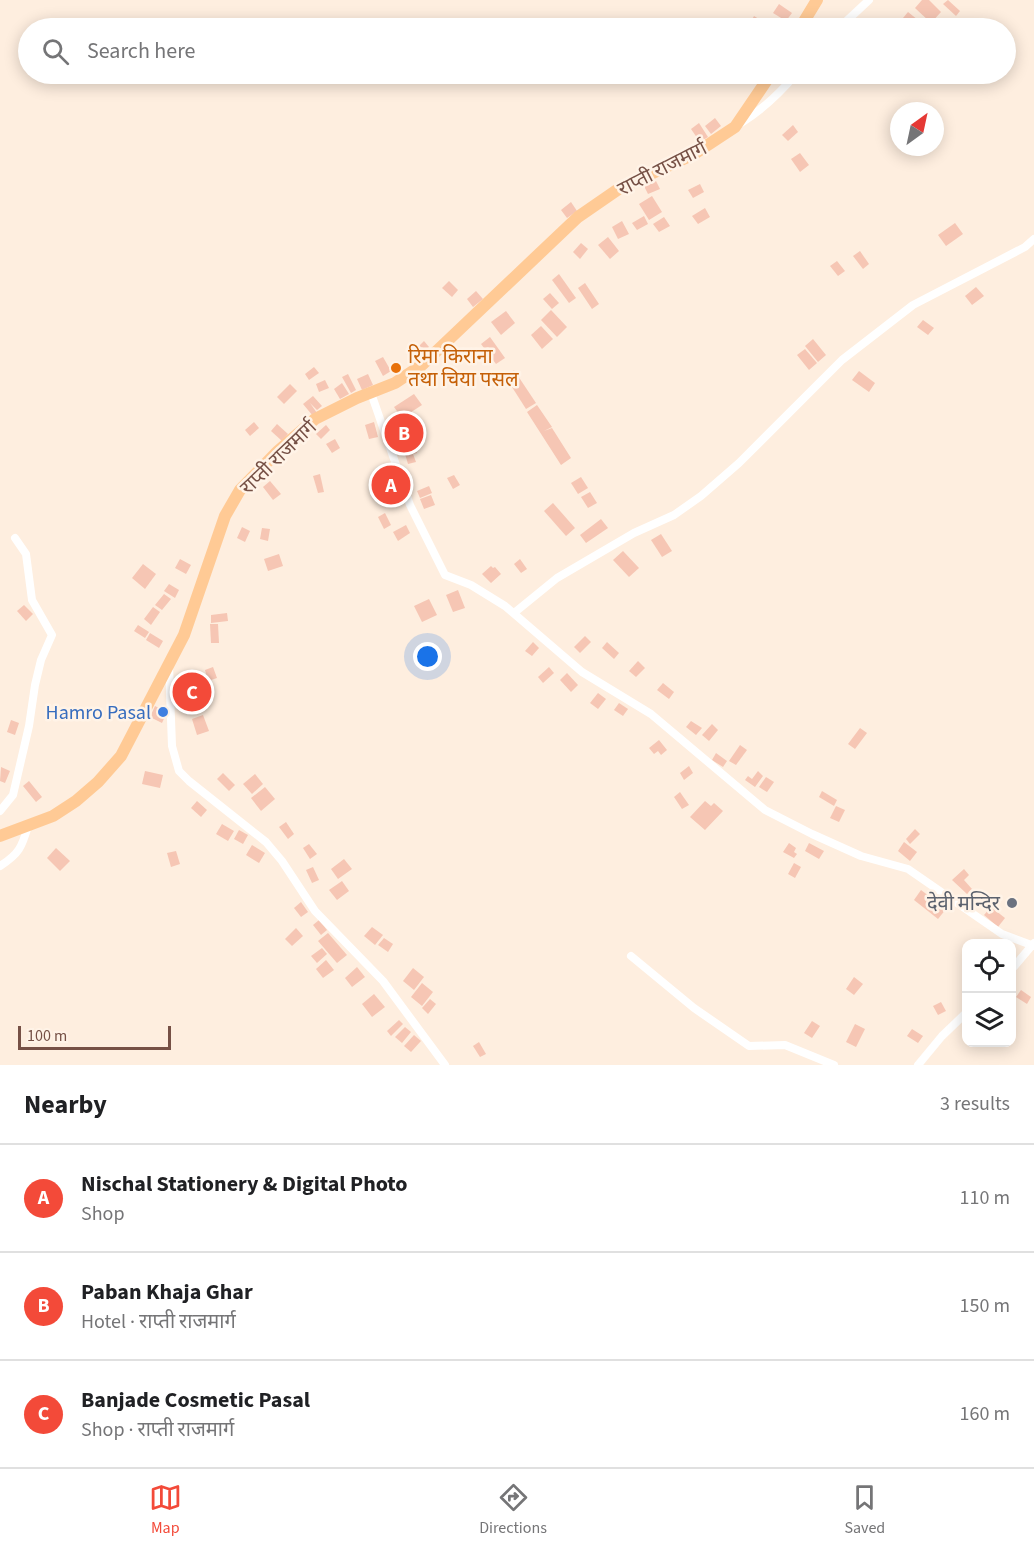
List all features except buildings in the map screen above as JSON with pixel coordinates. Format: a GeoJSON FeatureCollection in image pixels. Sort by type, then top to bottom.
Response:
{"type":"FeatureCollection","features":[{"type":"Feature","properties":{"kind":"main road"},"geometry":{"type":"LineString","coordinates":[[806,18],[817,0]]}},
{"type":"Feature","properties":{"kind":"main road","name":"राप्ती राजमार्ग"},"geometry":{"type":"LineString","coordinates":[[0,836],[53,816],[76,801],[98,782],[120,756],[184,635],[225,516],[240,490],[278,451],[315,419],[395,382],[422,365],[578,217],[620,188],[716,141],[735,127],[764,84]]}},
{"type":"Feature","properties":{"kind":"street"},"geometry":{"type":"LineString","coordinates":[[850,18],[869,0]]}},
{"type":"Feature","properties":{"kind":"street"},"geometry":{"type":"LineString","coordinates":[[735,127],[755,114],[788,84]]}},
{"type":"Feature","properties":{"kind":"street"},"geometry":{"type":"LineString","coordinates":[[514,613],[557,578],[634,533],[674,515],[701,496],[739,464],[842,360],[913,305],[1025,247],[1034,239]]}},
{"type":"Feature","properties":{"kind":"street"},"geometry":{"type":"LineString","coordinates":[[371,393],[410,505],[445,575],[471,585],[514,613],[582,672],[651,714],[765,810],[861,856],[908,869],[1002,934],[1033,944],[1016,963]]}},
{"type":"Feature","properties":{"kind":"street"},"geometry":{"type":"LineString","coordinates":[[0,811],[13,795],[29,726],[37,676],[52,635],[32,600],[26,554],[15,538]]}},
{"type":"Feature","properties":{"kind":"street"},"geometry":{"type":"LineString","coordinates":[[169,664],[172,746],[179,771],[266,842],[282,861],[315,911],[383,981],[445,1065]]}},
{"type":"Feature","properties":{"kind":"street"},"geometry":{"type":"LineString","coordinates":[[0,866],[12,858],[22,846],[28,826]]}},
{"type":"Feature","properties":{"kind":"street"},"geometry":{"type":"LineString","coordinates":[[631,956],[694,1008],[749,1046],[785,1045],[834,1065]]}},
{"type":"Feature","properties":{"kind":"street"},"geometry":{"type":"LineString","coordinates":[[918,1065],[942,1036],[962,1017]]}},
{"type":"Feature","properties":{"kind":"place","name":"रिमा किराना तथा चिया पसल"},"geometry":{"type":"Point","coordinates":[396,368]}},
{"type":"Feature","properties":{"kind":"place","name":"Paban Khaja Ghar"},"geometry":{"type":"Point","coordinates":[404,433]}},
{"type":"Feature","properties":{"kind":"place","name":"Nischal Stationery & Digital Photo"},"geometry":{"type":"Point","coordinates":[391,485]}},
{"type":"Feature","properties":{"kind":"place","name":"Banjade Cosmetic Pasal"},"geometry":{"type":"Point","coordinates":[192,692]}},
{"type":"Feature","properties":{"kind":"place","name":"Hamro Pasal"},"geometry":{"type":"Point","coordinates":[163,712]}},
{"type":"Feature","properties":{"kind":"place","name":"देवी मन्दिर"},"geometry":{"type":"Point","coordinates":[1012,903]}}]}
